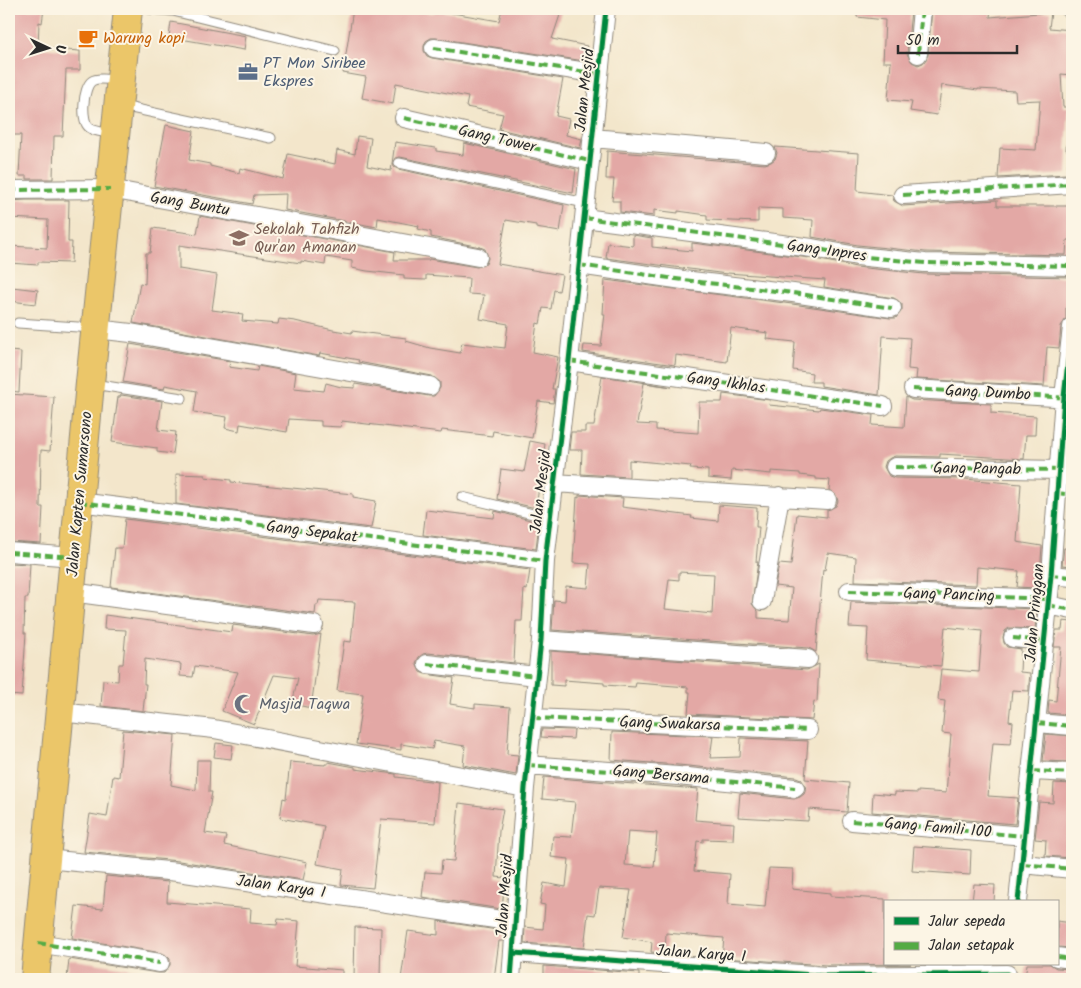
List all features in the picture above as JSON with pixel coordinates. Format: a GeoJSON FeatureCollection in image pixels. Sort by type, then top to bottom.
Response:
{"type":"FeatureCollection","features":[{"type":"Feature","properties":{"kind":"highway","name":"Jalan Kapten Sumarsono"},"geometry":{"type":"LineString","coordinates":[[35,979],[90,383],[128,9]]}},
{"type":"Feature","properties":{"kind":"street","name":"Jalan Mesjid"},"geometry":{"type":"LineString","coordinates":[[511,979],[525,788],[541,640],[545,561],[569,361],[606,9]]}},
{"type":"Feature","properties":{"kind":"street"},"geometry":{"type":"LineString","coordinates":[[918,54],[922,9]]}},
{"type":"Feature","properties":{"kind":"street"},"geometry":{"type":"LineString","coordinates":[[434,48],[599,74]]}},
{"type":"Feature","properties":{"kind":"street","name":"Gang Tower"},"geometry":{"type":"LineString","coordinates":[[404,118],[590,161]]}},
{"type":"Feature","properties":{"kind":"street"},"geometry":{"type":"LineString","coordinates":[[592,138],[766,153]]}},
{"type":"Feature","properties":{"kind":"street"},"geometry":{"type":"LineString","coordinates":[[903,195],[1072,184]]}},
{"type":"Feature","properties":{"kind":"street","name":"Gang Buntu"},"geometry":{"type":"LineString","coordinates":[[9,190],[110,189],[478,257]]}},
{"type":"Feature","properties":{"kind":"street","name":"Gang Inpres"},"geometry":{"type":"LineString","coordinates":[[585,211],[866,257],[925,263],[1072,266]]}},
{"type":"Feature","properties":{"kind":"street"},"geometry":{"type":"LineString","coordinates":[[579,265],[892,308]]}},
{"type":"Feature","properties":{"kind":"street","name":"Jalan Pringgan"},"geometry":{"type":"LineString","coordinates":[[1018,900],[1051,575],[1065,494],[1059,470],[1068,397],[1072,327]]}},
{"type":"Feature","properties":{"kind":"street"},"geometry":{"type":"LineString","coordinates":[[96,329],[430,386]]}},
{"type":"Feature","properties":{"kind":"street","name":"Gang Ikhlas"},"geometry":{"type":"LineString","coordinates":[[569,361],[883,406]]}},
{"type":"Feature","properties":{"kind":"street","name":"Gang Dumbo"},"geometry":{"type":"LineString","coordinates":[[913,389],[1068,397]]}},
{"type":"Feature","properties":{"kind":"street","name":"Gang Pangab"},"geometry":{"type":"LineString","coordinates":[[895,467],[1059,470]]}},
{"type":"Feature","properties":{"kind":"street"},"geometry":{"type":"LineString","coordinates":[[554,483],[827,500]]}},
{"type":"Feature","properties":{"kind":"street"},"geometry":{"type":"LineString","coordinates":[[762,601],[780,496]]}},
{"type":"Feature","properties":{"kind":"street","name":"Gang Sepakat"},"geometry":{"type":"LineString","coordinates":[[79,502],[545,561]]}},
{"type":"Feature","properties":{"kind":"street"},"geometry":{"type":"LineString","coordinates":[[9,552],[74,557]]}},
{"type":"Feature","properties":{"kind":"street"},"geometry":{"type":"LineString","coordinates":[[1051,575],[1072,577]]}},
{"type":"Feature","properties":{"kind":"street","name":"Gang Pancing"},"geometry":{"type":"LineString","coordinates":[[850,591],[1049,602],[1072,610]]}},
{"type":"Feature","properties":{"kind":"street"},"geometry":{"type":"LineString","coordinates":[[71,592],[314,625]]}},
{"type":"Feature","properties":{"kind":"street"},"geometry":{"type":"LineString","coordinates":[[1012,638],[1045,641]]}},
{"type":"Feature","properties":{"kind":"street"},"geometry":{"type":"LineString","coordinates":[[541,640],[808,659]]}},
{"type":"Feature","properties":{"kind":"street"},"geometry":{"type":"LineString","coordinates":[[427,664],[537,676]]}},
{"type":"Feature","properties":{"kind":"street"},"geometry":{"type":"LineString","coordinates":[[60,712],[214,729],[525,788]]}},
{"type":"Feature","properties":{"kind":"street","name":"Gang Swakarsa"},"geometry":{"type":"LineString","coordinates":[[533,718],[808,730]]}},
{"type":"Feature","properties":{"kind":"street"},"geometry":{"type":"LineString","coordinates":[[1037,723],[1072,726]]}},
{"type":"Feature","properties":{"kind":"street","name":"Gang Bersama"},"geometry":{"type":"LineString","coordinates":[[528,765],[678,776],[795,788]]}},
{"type":"Feature","properties":{"kind":"street"},"geometry":{"type":"LineString","coordinates":[[1032,771],[1072,773]]}},
{"type":"Feature","properties":{"kind":"street","name":"Gang Famili 100"},"geometry":{"type":"LineString","coordinates":[[852,821],[1025,836]]}},
{"type":"Feature","properties":{"kind":"street","name":"Jalan Karya I"},"geometry":{"type":"LineString","coordinates":[[46,859],[178,872],[515,922]]}},
{"type":"Feature","properties":{"kind":"street"},"geometry":{"type":"LineString","coordinates":[[1023,864],[1072,869]]}},
{"type":"Feature","properties":{"kind":"street"},"geometry":{"type":"LineString","coordinates":[[38,943],[160,963]]}},
{"type":"Feature","properties":{"kind":"street","name":"Jalan Karya I"},"geometry":{"type":"LineString","coordinates":[[514,953],[826,978],[1008,972]]}},
{"type":"Feature","properties":{"kind":"street"},"geometry":{"type":"LineString","coordinates":[[1058,957],[1072,959]]}},
{"type":"Feature","properties":{"kind":"lane"},"geometry":{"type":"LineString","coordinates":[[150,9],[173,11],[335,51]]}},
{"type":"Feature","properties":{"kind":"lane"},"geometry":{"type":"LineString","coordinates":[[115,134],[90,128],[85,122],[84,100],[87,87],[92,81],[97,79],[119,93],[271,138]]}},
{"type":"Feature","properties":{"kind":"lane"},"geometry":{"type":"LineString","coordinates":[[399,163],[585,211]]}},
{"type":"Feature","properties":{"kind":"lane"},"geometry":{"type":"LineString","coordinates":[[18,324],[58,325],[96,329]]}},
{"type":"Feature","properties":{"kind":"lane"},"geometry":{"type":"LineString","coordinates":[[90,383],[182,398]]}},
{"type":"Feature","properties":{"kind":"lane"},"geometry":{"type":"LineString","coordinates":[[462,497],[550,518]]}},
{"type":"Feature","properties":{"kind":"building"},"geometry":{"type":"Polygon","coordinates":[[[9,9],[44,9],[42,23],[39,22],[38,48],[80,51],[80,70],[66,70],[63,136],[54,136],[53,179],[27,179],[27,176],[19,176],[21,135],[9,135],[9,9]]]}},
{"type":"Feature","properties":{"kind":"building"},"geometry":{"type":"Polygon","coordinates":[[[353,9],[398,9],[434,13],[435,10],[499,21],[502,9],[562,9],[552,39],[587,46],[584,61],[436,38],[426,41],[424,51],[427,56],[432,58],[563,79],[556,116],[569,119],[566,135],[582,139],[580,148],[499,129],[503,114],[466,107],[468,97],[396,83],[393,104],[362,98],[366,77],[343,73],[353,9]]]}},
{"type":"Feature","properties":{"kind":"building"},"geometry":{"type":"Polygon","coordinates":[[[857,9],[911,9],[907,54],[912,62],[918,65],[923,63],[928,55],[932,9],[991,9],[990,17],[1051,12],[1049,28],[1072,30],[1072,75],[1061,74],[1063,107],[1069,107],[1066,150],[1068,150],[1067,174],[998,178],[1000,148],[1036,150],[1040,100],[1016,101],[1015,91],[978,90],[942,85],[937,115],[910,111],[912,102],[888,100],[891,62],[883,62],[885,20],[857,17],[857,9]]]}},
{"type":"Feature","properties":{"kind":"building"},"geometry":{"type":"Polygon","coordinates":[[[171,22],[246,36],[244,50],[169,37],[171,22]]]}},
{"type":"Feature","properties":{"kind":"building"},"geometry":{"type":"Polygon","coordinates":[[[166,125],[194,131],[189,160],[239,173],[240,168],[283,179],[288,154],[335,164],[337,150],[355,154],[357,136],[371,138],[367,166],[391,171],[395,142],[436,148],[436,151],[463,155],[464,143],[576,169],[573,193],[400,157],[395,158],[393,162],[394,167],[398,169],[564,205],[560,232],[536,228],[536,225],[506,220],[498,264],[562,275],[559,291],[554,290],[551,309],[543,308],[540,324],[537,323],[533,352],[558,357],[552,389],[555,389],[553,403],[538,401],[532,438],[493,431],[492,436],[442,430],[441,433],[342,421],[341,427],[321,426],[321,421],[289,419],[287,432],[240,424],[239,431],[225,428],[227,417],[194,412],[197,391],[165,385],[164,389],[123,382],[130,344],[230,361],[229,367],[257,371],[258,366],[296,373],[294,388],[324,391],[326,383],[355,388],[355,384],[434,396],[440,388],[440,382],[432,376],[358,362],[359,360],[320,353],[319,356],[133,323],[140,283],[145,284],[146,253],[150,253],[153,228],[197,234],[200,216],[395,252],[394,260],[429,259],[477,267],[486,264],[488,258],[485,249],[431,237],[431,232],[418,229],[419,226],[378,218],[377,227],[285,210],[286,194],[254,195],[252,204],[154,186],[166,125]],[[179,245],[179,269],[217,275],[212,310],[243,314],[242,321],[278,324],[279,319],[295,321],[352,333],[352,331],[406,338],[406,341],[430,348],[460,353],[462,343],[505,348],[508,324],[480,319],[484,295],[468,294],[469,278],[426,275],[426,280],[404,279],[404,275],[352,268],[352,261],[326,257],[325,265],[301,261],[301,263],[179,245]]]}},
{"type":"Feature","properties":{"kind":"building"},"geometry":{"type":"Polygon","coordinates":[[[775,147],[859,153],[857,191],[892,195],[894,201],[903,206],[997,200],[997,206],[1072,206],[1072,240],[1067,240],[1066,255],[926,252],[858,245],[812,237],[813,220],[783,218],[783,209],[758,208],[758,222],[707,220],[707,215],[678,211],[678,213],[654,210],[654,216],[620,212],[620,201],[612,201],[614,179],[606,179],[607,151],[765,164],[775,159],[777,153],[775,147]]]}},
{"type":"Feature","properties":{"kind":"building"},"geometry":{"type":"Polygon","coordinates":[[[69,200],[68,242],[72,242],[71,263],[38,262],[38,265],[9,263],[9,246],[47,248],[48,220],[9,218],[9,201],[69,200]]]}},
{"type":"Feature","properties":{"kind":"building"},"geometry":{"type":"Polygon","coordinates":[[[633,235],[652,238],[652,247],[692,251],[692,243],[810,258],[856,267],[924,274],[1071,277],[1068,308],[1066,308],[1066,319],[1061,326],[1059,348],[1047,347],[1044,386],[916,379],[917,370],[908,369],[910,338],[883,336],[879,395],[821,386],[821,382],[811,382],[812,373],[793,370],[795,342],[767,339],[768,333],[731,328],[727,362],[676,355],[675,365],[583,352],[584,345],[601,346],[605,314],[603,314],[605,280],[890,318],[896,318],[902,310],[902,304],[894,298],[824,287],[825,280],[727,274],[606,258],[608,243],[633,246],[633,235]]]}},
{"type":"Feature","properties":{"kind":"building"},"geometry":{"type":"Polygon","coordinates":[[[12,287],[38,290],[36,304],[10,301],[12,287]]]}},
{"type":"Feature","properties":{"kind":"building"},"geometry":{"type":"Polygon","coordinates":[[[9,351],[21,352],[19,392],[9,391],[9,351]]]}},
{"type":"Feature","properties":{"kind":"building"},"geometry":{"type":"Polygon","coordinates":[[[602,376],[672,387],[644,383],[637,424],[656,425],[656,430],[698,433],[699,402],[722,402],[723,394],[770,400],[769,405],[819,410],[820,408],[873,415],[872,425],[904,427],[906,397],[912,400],[991,404],[991,413],[1036,416],[1035,435],[1026,435],[1024,459],[940,454],[940,457],[895,456],[886,461],[884,467],[889,476],[895,478],[965,479],[1021,484],[1017,542],[1042,546],[1040,573],[1038,573],[1036,588],[1017,587],[1019,571],[977,567],[976,585],[855,581],[856,557],[828,553],[825,570],[823,569],[816,652],[809,648],[552,630],[554,600],[565,601],[566,586],[588,588],[590,564],[573,563],[577,497],[579,498],[579,495],[623,498],[622,507],[718,521],[719,505],[757,508],[756,527],[759,527],[756,562],[758,562],[752,604],[758,611],[758,618],[789,620],[792,588],[775,586],[779,564],[791,565],[797,514],[827,517],[827,510],[836,506],[838,501],[836,495],[829,490],[830,480],[816,479],[816,477],[800,475],[800,473],[771,471],[771,474],[732,470],[731,480],[708,478],[708,470],[690,469],[691,466],[629,460],[629,477],[581,474],[582,450],[569,450],[571,432],[585,432],[585,426],[594,426],[602,376]],[[679,572],[679,580],[669,579],[665,609],[712,614],[714,574],[679,572]]]}},
{"type":"Feature","properties":{"kind":"building"},"geometry":{"type":"Polygon","coordinates":[[[9,394],[54,397],[50,451],[41,450],[40,507],[43,507],[41,544],[9,542],[9,394]]]}},
{"type":"Feature","properties":{"kind":"building"},"geometry":{"type":"Polygon","coordinates":[[[121,395],[162,401],[158,430],[176,432],[173,454],[157,452],[157,448],[112,442],[118,397],[121,395]]]}},
{"type":"Feature","properties":{"kind":"building"},"geometry":{"type":"Polygon","coordinates":[[[530,441],[545,444],[536,508],[497,499],[501,469],[524,472],[530,441]]]}},
{"type":"Feature","properties":{"kind":"building"},"geometry":{"type":"Polygon","coordinates":[[[176,474],[205,475],[205,477],[231,480],[231,482],[353,494],[353,497],[376,501],[371,528],[176,504],[176,474]]]}},
{"type":"Feature","properties":{"kind":"building"},"geometry":{"type":"Polygon","coordinates":[[[426,510],[494,518],[495,511],[534,521],[534,523],[539,523],[536,549],[423,535],[426,510]]]}},
{"type":"Feature","properties":{"kind":"building"},"geometry":{"type":"Polygon","coordinates":[[[125,519],[530,570],[527,590],[524,589],[522,621],[516,621],[514,663],[428,653],[419,657],[416,663],[420,672],[425,674],[454,678],[450,704],[475,708],[475,704],[510,707],[507,754],[518,755],[516,775],[463,765],[465,746],[434,741],[432,749],[401,744],[401,750],[356,744],[363,694],[337,691],[344,641],[351,642],[355,602],[319,600],[318,605],[316,605],[315,614],[111,587],[115,548],[122,548],[125,519]]]}},
{"type":"Feature","properties":{"kind":"building"},"geometry":{"type":"Polygon","coordinates":[[[1064,548],[1072,549],[1072,566],[1062,565],[1064,548]]]}},
{"type":"Feature","properties":{"kind":"building"},"geometry":{"type":"Polygon","coordinates":[[[9,563],[30,564],[28,598],[25,598],[24,633],[26,633],[22,696],[9,695],[9,563]]]}},
{"type":"Feature","properties":{"kind":"building"},"geometry":{"type":"Polygon","coordinates":[[[851,602],[1037,609],[1035,629],[1009,628],[1005,631],[1003,637],[1007,647],[1021,649],[1020,672],[1030,673],[1029,691],[1012,690],[1009,721],[1013,722],[1011,744],[993,743],[988,796],[1018,798],[1015,824],[872,812],[873,793],[895,795],[895,792],[918,793],[918,791],[946,793],[951,734],[942,733],[945,701],[938,700],[941,669],[979,672],[982,631],[945,627],[941,666],[866,660],[868,628],[849,627],[851,602]]]}},
{"type":"Feature","properties":{"kind":"building"},"geometry":{"type":"Polygon","coordinates":[[[105,615],[232,632],[233,625],[313,636],[321,634],[311,708],[292,704],[298,678],[274,675],[254,724],[222,711],[238,672],[195,666],[193,677],[180,676],[181,664],[145,659],[144,684],[146,684],[143,711],[101,706],[103,680],[118,681],[119,664],[123,664],[126,630],[104,629],[105,615]]]}},
{"type":"Feature","properties":{"kind":"building"},"geometry":{"type":"Polygon","coordinates":[[[1063,621],[1072,622],[1072,715],[1048,713],[1049,700],[1056,701],[1061,647],[1054,647],[1056,630],[1062,630],[1063,621]]]}},
{"type":"Feature","properties":{"kind":"building"},"geometry":{"type":"Polygon","coordinates":[[[551,651],[807,670],[819,664],[817,702],[814,701],[812,720],[688,714],[690,692],[688,692],[688,687],[636,683],[635,687],[564,680],[564,686],[551,685],[551,651]]]}},
{"type":"Feature","properties":{"kind":"building"},"geometry":{"type":"Polygon","coordinates":[[[542,729],[574,730],[573,739],[541,737],[542,729]]]}},
{"type":"Feature","properties":{"kind":"building"},"geometry":{"type":"Polygon","coordinates":[[[123,730],[175,735],[171,785],[196,790],[197,760],[210,760],[209,792],[212,792],[205,833],[226,836],[224,845],[307,862],[303,880],[179,861],[84,852],[90,814],[107,817],[113,776],[119,777],[123,730]]]}},
{"type":"Feature","properties":{"kind":"building"},"geometry":{"type":"Polygon","coordinates":[[[612,732],[713,736],[710,758],[740,757],[741,738],[808,741],[805,779],[849,783],[847,812],[809,809],[808,821],[738,817],[740,793],[794,799],[804,794],[806,789],[804,783],[796,777],[611,760],[612,732]]]}},
{"type":"Feature","properties":{"kind":"building"},"geometry":{"type":"Polygon","coordinates":[[[1046,734],[1072,736],[1072,762],[1043,761],[1046,734]]]}},
{"type":"Feature","properties":{"kind":"building"},"geometry":{"type":"Polygon","coordinates":[[[216,743],[233,745],[231,759],[214,757],[216,743]]]}},
{"type":"Feature","properties":{"kind":"building"},"geometry":{"type":"Polygon","coordinates":[[[290,762],[325,765],[328,762],[355,767],[355,769],[396,774],[396,777],[438,782],[435,823],[381,819],[373,888],[341,885],[343,869],[317,864],[324,826],[280,818],[283,798],[286,799],[290,762]]]}},
{"type":"Feature","properties":{"kind":"building"},"geometry":{"type":"Polygon","coordinates":[[[544,777],[698,789],[695,820],[734,823],[733,840],[703,839],[703,842],[697,841],[694,871],[730,874],[728,904],[765,907],[769,868],[793,869],[792,889],[830,893],[830,896],[885,899],[884,964],[826,965],[722,958],[724,938],[666,933],[665,953],[651,952],[652,942],[623,937],[631,890],[599,888],[595,915],[588,914],[584,948],[524,943],[525,927],[543,929],[545,905],[540,904],[544,883],[566,887],[569,859],[551,857],[553,836],[571,837],[575,802],[542,799],[544,777]],[[628,831],[625,865],[654,867],[657,833],[628,831]]]}},
{"type":"Feature","properties":{"kind":"building"},"geometry":{"type":"Polygon","coordinates":[[[1054,783],[1072,784],[1072,858],[1045,856],[1046,840],[1035,839],[1039,802],[1053,803],[1054,783]]]}},
{"type":"Feature","properties":{"kind":"building"},"geometry":{"type":"Polygon","coordinates":[[[459,803],[503,809],[499,831],[496,877],[505,878],[502,909],[422,897],[425,872],[441,873],[442,860],[454,861],[459,803]]]}},
{"type":"Feature","properties":{"kind":"building"},"geometry":{"type":"Polygon","coordinates":[[[914,846],[971,850],[970,875],[912,871],[914,846]]]}},
{"type":"Feature","properties":{"kind":"building"},"geometry":{"type":"Polygon","coordinates":[[[106,876],[168,882],[167,902],[251,909],[250,923],[277,925],[278,919],[299,921],[295,966],[342,970],[342,979],[67,979],[69,959],[158,973],[164,973],[170,965],[170,959],[162,953],[72,938],[76,906],[103,909],[106,876]]]}},
{"type":"Feature","properties":{"kind":"building"},"geometry":{"type":"Polygon","coordinates":[[[974,884],[995,885],[994,900],[972,900],[974,884]]]}},
{"type":"Feature","properties":{"kind":"building"},"geometry":{"type":"Polygon","coordinates":[[[438,921],[504,931],[503,941],[499,941],[494,979],[401,979],[408,931],[438,935],[438,921]]]}},
{"type":"Feature","properties":{"kind":"building"},"geometry":{"type":"Polygon","coordinates":[[[1058,921],[1072,923],[1072,948],[1058,947],[1058,921]]]}},
{"type":"Feature","properties":{"kind":"building"},"geometry":{"type":"Polygon","coordinates":[[[355,927],[381,928],[380,979],[354,979],[355,927]]]}},
{"type":"Feature","properties":{"kind":"building"},"geometry":{"type":"Polygon","coordinates":[[[544,966],[639,973],[639,979],[544,979],[544,966]]]}},
{"type":"Feature","properties":{"kind":"building"},"geometry":{"type":"Polygon","coordinates":[[[1027,966],[1053,966],[1056,968],[1072,969],[1072,979],[1025,978],[1027,966]]]}},
{"type":"Feature","properties":{"kind":"marked path"},"geometry":{"type":"LineString","coordinates":[[918,54],[922,9]]}},
{"type":"Feature","properties":{"kind":"marked path"},"geometry":{"type":"LineString","coordinates":[[434,48],[599,74]]}},
{"type":"Feature","properties":{"kind":"marked path"},"geometry":{"type":"LineString","coordinates":[[404,118],[590,161]]}},
{"type":"Feature","properties":{"kind":"marked path"},"geometry":{"type":"LineString","coordinates":[[903,195],[1072,184]]}},
{"type":"Feature","properties":{"kind":"marked path"},"geometry":{"type":"LineString","coordinates":[[9,190],[110,189]]}},
{"type":"Feature","properties":{"kind":"marked path"},"geometry":{"type":"LineString","coordinates":[[584,218],[812,248],[857,256],[925,263],[1072,266]]}},
{"type":"Feature","properties":{"kind":"marked path"},"geometry":{"type":"LineString","coordinates":[[579,265],[892,308]]}},
{"type":"Feature","properties":{"kind":"marked path"},"geometry":{"type":"LineString","coordinates":[[569,361],[883,406]]}},
{"type":"Feature","properties":{"kind":"marked path"},"geometry":{"type":"LineString","coordinates":[[913,389],[1072,398]]}},
{"type":"Feature","properties":{"kind":"marked path"},"geometry":{"type":"LineString","coordinates":[[895,467],[1059,470]]}},
{"type":"Feature","properties":{"kind":"marked path"},"geometry":{"type":"LineString","coordinates":[[1057,493],[1072,495]]}},
{"type":"Feature","properties":{"kind":"marked path"},"geometry":{"type":"LineString","coordinates":[[79,502],[545,561]]}},
{"type":"Feature","properties":{"kind":"marked path"},"geometry":{"type":"LineString","coordinates":[[9,552],[74,557]]}},
{"type":"Feature","properties":{"kind":"marked path"},"geometry":{"type":"LineString","coordinates":[[1051,575],[1072,577]]}},
{"type":"Feature","properties":{"kind":"marked path"},"geometry":{"type":"LineString","coordinates":[[849,591],[1049,599]]}},
{"type":"Feature","properties":{"kind":"marked path"},"geometry":{"type":"LineString","coordinates":[[1048,605],[1072,610]]}},
{"type":"Feature","properties":{"kind":"marked path"},"geometry":{"type":"LineString","coordinates":[[1013,638],[1045,641]]}},
{"type":"Feature","properties":{"kind":"marked path"},"geometry":{"type":"LineString","coordinates":[[427,664],[537,676]]}},
{"type":"Feature","properties":{"kind":"marked path"},"geometry":{"type":"LineString","coordinates":[[533,718],[808,730]]}},
{"type":"Feature","properties":{"kind":"marked path"},"geometry":{"type":"LineString","coordinates":[[1037,723],[1072,726]]}},
{"type":"Feature","properties":{"kind":"marked path"},"geometry":{"type":"LineString","coordinates":[[527,765],[678,776],[795,788]]}},
{"type":"Feature","properties":{"kind":"marked path"},"geometry":{"type":"LineString","coordinates":[[1032,771],[1072,773]]}},
{"type":"Feature","properties":{"kind":"marked path"},"geometry":{"type":"LineString","coordinates":[[852,821],[1025,836]]}},
{"type":"Feature","properties":{"kind":"marked path"},"geometry":{"type":"LineString","coordinates":[[1023,864],[1072,869]]}},
{"type":"Feature","properties":{"kind":"marked path"},"geometry":{"type":"LineString","coordinates":[[38,943],[160,963]]}},
{"type":"Feature","properties":{"kind":"marked path"},"geometry":{"type":"LineString","coordinates":[[1058,957],[1072,959]]}},
{"type":"Feature","properties":{"kind":"cycle path"},"geometry":{"type":"LineString","coordinates":[[511,979],[525,788],[541,640],[545,561],[569,361],[606,9]]}},
{"type":"Feature","properties":{"kind":"cycle path"},"geometry":{"type":"LineString","coordinates":[[1018,900],[1051,575],[1064,397],[1072,327]]}},
{"type":"Feature","properties":{"kind":"cycle path"},"geometry":{"type":"LineString","coordinates":[[514,953],[826,976],[1007,974]]}},
{"type":"Feature","properties":{"kind":"place","name":"Warung kopi"},"geometry":{"type":"Point","coordinates":[88,38]}},
{"type":"Feature","properties":{"kind":"place","name":"PT Mon Siribee Ekspres"},"geometry":{"type":"Point","coordinates":[248,72]}},
{"type":"Feature","properties":{"kind":"place","name":"Sekolah Tahfizh Qur'an Amanan"},"geometry":{"type":"Point","coordinates":[239,238]}},
{"type":"Feature","properties":{"kind":"place","name":"Masjid Taqwa"},"geometry":{"type":"Point","coordinates":[244,704]}}]}
